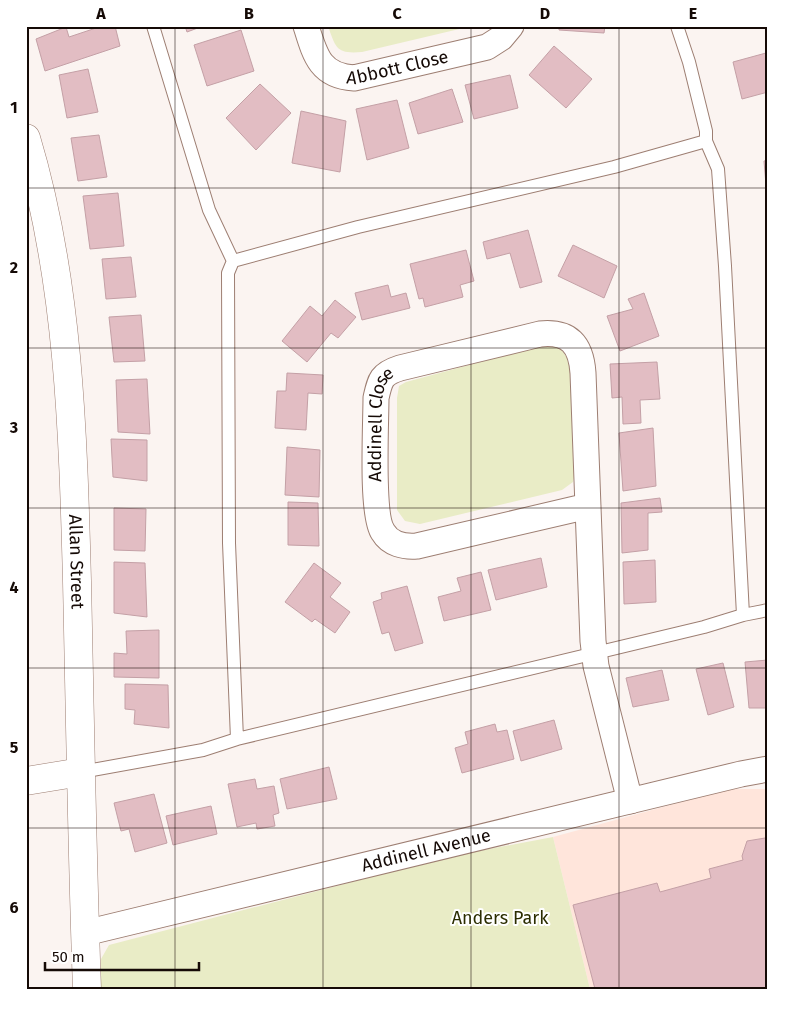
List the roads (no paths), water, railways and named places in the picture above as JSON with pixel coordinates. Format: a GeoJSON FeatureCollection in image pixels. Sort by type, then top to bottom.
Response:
{"type":"FeatureCollection","features":[{"type":"Feature","properties":{"kind":"street","name":"Abbott Close"},"geometry":{"type":"LineString","coordinates":[[306,26],[313,49],[320,62],[326,69],[343,78],[354,78],[487,47],[501,38],[509,31],[511,26]]}},
{"type":"Feature","properties":{"kind":"street","name":"Allan Street"},"geometry":{"type":"LineString","coordinates":[[26,138],[34,205],[53,256],[66,353],[75,494],[87,989]]}},
{"type":"Feature","properties":{"kind":"street","name":"Addinell Close"},"geometry":{"type":"LineString","coordinates":[[588,506],[417,546],[406,547],[396,544],[382,532],[376,509],[376,398],[383,376],[390,371],[400,368],[552,332],[570,339],[576,345],[582,362],[588,506],[594,653],[630,801]]}},
{"type":"Feature","properties":{"kind":"street","name":"Addinell Avenue"},"geometry":{"type":"LineString","coordinates":[[85,933],[768,769]]}},
{"type":"Feature","properties":{"kind":"street"},"geometry":{"type":"LineString","coordinates":[[26,781],[82,772]]}},
{"type":"Feature","properties":{"kind":"lane"},"geometry":{"type":"LineString","coordinates":[[153,26],[209,210],[234,261]]}},
{"type":"Feature","properties":{"kind":"lane"},"geometry":{"type":"LineString","coordinates":[[677,26],[689,62],[706,131],[706,140],[718,169],[725,256],[743,615]]}},
{"type":"Feature","properties":{"kind":"lane"},"geometry":{"type":"LineString","coordinates":[[237,739],[229,533],[228,273],[234,261],[358,228],[614,167],[706,140]]}},
{"type":"Feature","properties":{"kind":"lane"},"geometry":{"type":"LineString","coordinates":[[82,772],[202,750],[237,739],[704,628],[743,615],[768,610]]}},
{"type":"Feature","properties":{"kind":"park label","name":"Anders Park"},"geometry":{"type":"Point","coordinates":[500,918]}}]}
